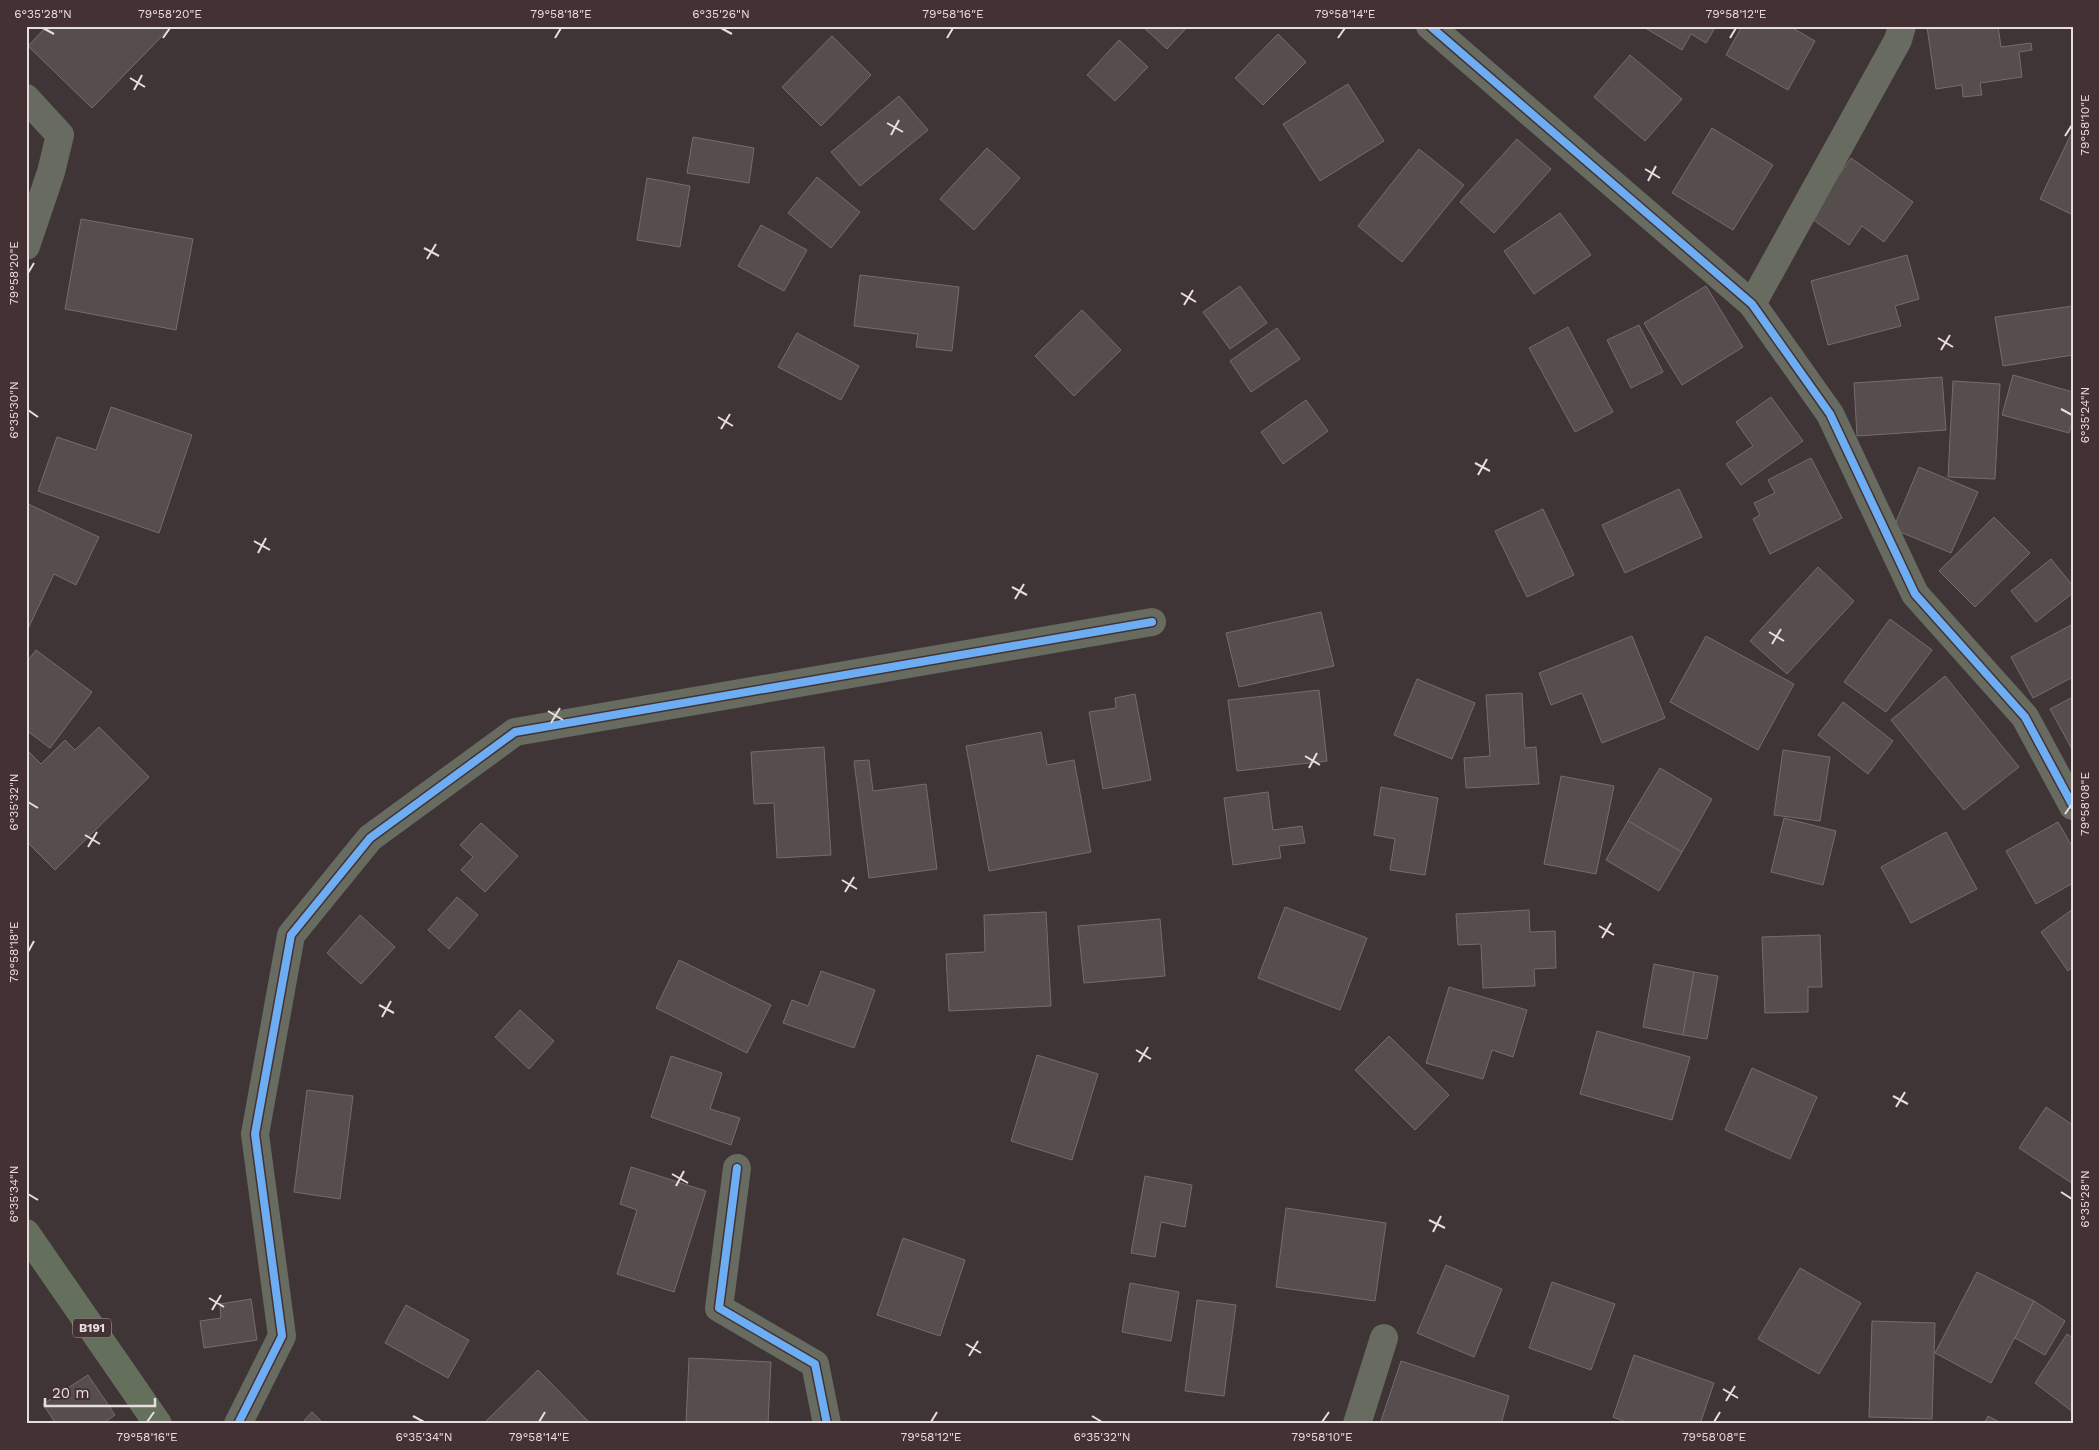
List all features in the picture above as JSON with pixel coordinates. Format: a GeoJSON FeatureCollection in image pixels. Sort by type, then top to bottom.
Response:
{"type":"FeatureCollection","features":[{"type":"Feature","properties":{"kind":"main road","name":"B191"},"geometry":{"type":"LineString","coordinates":[[26,1233],[158,1424]]}},
{"type":"Feature","properties":{"kind":"street"},"geometry":{"type":"LineString","coordinates":[[1430,26],[1752,304],[1830,414],[1915,594],[2025,717],[2073,806]]}},
{"type":"Feature","properties":{"kind":"street"},"geometry":{"type":"LineString","coordinates":[[1752,304],[1898,40],[1902,26]]}},
{"type":"Feature","properties":{"kind":"street"},"geometry":{"type":"LineString","coordinates":[[26,98],[60,135],[51,172],[26,246]]}},
{"type":"Feature","properties":{"kind":"street"},"geometry":{"type":"LineString","coordinates":[[238,1424],[282,1336],[255,1134],[292,935],[370,838],[514,732],[1152,622]]}},
{"type":"Feature","properties":{"kind":"street"},"geometry":{"type":"LineString","coordinates":[[737,1168],[719,1308],[815,1364],[827,1424]]}},
{"type":"Feature","properties":{"kind":"street"},"geometry":{"type":"LineString","coordinates":[[1356,1424],[1384,1338]]}},
{"type":"Feature","properties":{"kind":"building"},"geometry":{"type":"Polygon","coordinates":[[[47,26],[172,26],[92,108],[28,46],[47,26]]]}},
{"type":"Feature","properties":{"kind":"building"},"geometry":{"type":"Polygon","coordinates":[[[1142,26],[1188,26],[1167,49],[1142,26]]]}},
{"type":"Feature","properties":{"kind":"building"},"geometry":{"type":"Polygon","coordinates":[[[1642,26],[1716,26],[1706,43],[1691,34],[1682,50],[1642,26]]]}},
{"type":"Feature","properties":{"kind":"building"},"geometry":{"type":"Polygon","coordinates":[[[1742,26],[1789,26],[1815,41],[1788,90],[1726,55],[1742,26]]]}},
{"type":"Feature","properties":{"kind":"building"},"geometry":{"type":"Polygon","coordinates":[[[1998,26],[2001,47],[2031,43],[2032,50],[2019,52],[2022,77],[1980,83],[1982,95],[1963,97],[1962,85],[1936,89],[1927,27],[1998,26]]]}},
{"type":"Feature","properties":{"kind":"building"},"geometry":{"type":"Polygon","coordinates":[[[1278,34],[1306,62],[1263,105],[1235,78],[1278,34]]]}},
{"type":"Feature","properties":{"kind":"building"},"geometry":{"type":"Polygon","coordinates":[[[832,36],[871,75],[821,126],[782,87],[832,36]]]}},
{"type":"Feature","properties":{"kind":"building"},"geometry":{"type":"Polygon","coordinates":[[[1119,40],[1148,67],[1115,101],[1087,75],[1119,40]]]}},
{"type":"Feature","properties":{"kind":"building"},"geometry":{"type":"Polygon","coordinates":[[[1630,55],[1682,99],[1645,141],[1594,97],[1630,55]]]}},
{"type":"Feature","properties":{"kind":"building"},"geometry":{"type":"Polygon","coordinates":[[[1348,84],[1384,141],[1320,181],[1283,124],[1348,84]]]}},
{"type":"Feature","properties":{"kind":"building"},"geometry":{"type":"Polygon","coordinates":[[[899,96],[928,130],[860,186],[831,152],[899,96]]]}},
{"type":"Feature","properties":{"kind":"building"},"geometry":{"type":"Polygon","coordinates":[[[1712,128],[1773,165],[1733,230],[1672,193],[1712,128]]]}},
{"type":"Feature","properties":{"kind":"building"},"geometry":{"type":"Polygon","coordinates":[[[2073,130],[2073,215],[2040,199],[2073,130]]]}},
{"type":"Feature","properties":{"kind":"building"},"geometry":{"type":"Polygon","coordinates":[[[693,137],[754,148],[749,183],[687,173],[693,137]]]}},
{"type":"Feature","properties":{"kind":"building"},"geometry":{"type":"Polygon","coordinates":[[[1517,139],[1551,169],[1494,233],[1460,202],[1517,139]]]}},
{"type":"Feature","properties":{"kind":"building"},"geometry":{"type":"Polygon","coordinates":[[[987,148],[1020,178],[974,230],[940,199],[987,148]]]}},
{"type":"Feature","properties":{"kind":"building"},"geometry":{"type":"Polygon","coordinates":[[[1419,149],[1464,185],[1402,262],[1358,226],[1419,149]]]}},
{"type":"Feature","properties":{"kind":"building"},"geometry":{"type":"Polygon","coordinates":[[[1851,158],[1913,202],[1884,242],[1862,226],[1849,245],[1809,217],[1851,158]]]}},
{"type":"Feature","properties":{"kind":"building"},"geometry":{"type":"Polygon","coordinates":[[[817,177],[860,212],[831,248],[788,213],[817,177]]]}},
{"type":"Feature","properties":{"kind":"building"},"geometry":{"type":"Polygon","coordinates":[[[647,178],[690,186],[680,247],[637,240],[647,178]]]}},
{"type":"Feature","properties":{"kind":"building"},"geometry":{"type":"Polygon","coordinates":[[[1560,213],[1591,255],[1534,294],[1504,251],[1560,213]]]}},
{"type":"Feature","properties":{"kind":"building"},"geometry":{"type":"Polygon","coordinates":[[[81,219],[193,239],[176,330],[65,309],[81,219]]]}},
{"type":"Feature","properties":{"kind":"building"},"geometry":{"type":"Polygon","coordinates":[[[761,225],[807,250],[784,291],[738,266],[761,225]]]}},
{"type":"Feature","properties":{"kind":"building"},"geometry":{"type":"Polygon","coordinates":[[[1907,255],[1919,299],[1895,306],[1901,326],[1828,345],[1811,281],[1907,255]]]}},
{"type":"Feature","properties":{"kind":"building"},"geometry":{"type":"Polygon","coordinates":[[[860,275],[959,287],[952,351],[916,347],[918,334],[854,326],[860,275]]]}},
{"type":"Feature","properties":{"kind":"building"},"geometry":{"type":"Polygon","coordinates":[[[1240,286],[1267,323],[1230,349],[1203,312],[1240,286]]]}},
{"type":"Feature","properties":{"kind":"building"},"geometry":{"type":"Polygon","coordinates":[[[1706,286],[1743,347],[1682,385],[1644,323],[1706,286]]]}},
{"type":"Feature","properties":{"kind":"building"},"geometry":{"type":"Polygon","coordinates":[[[2073,306],[2073,355],[2003,366],[1995,317],[2073,306]]]}},
{"type":"Feature","properties":{"kind":"building"},"geometry":{"type":"Polygon","coordinates":[[[1082,310],[1121,350],[1074,396],[1035,356],[1082,310]]]}},
{"type":"Feature","properties":{"kind":"building"},"geometry":{"type":"Polygon","coordinates":[[[1639,325],[1663,372],[1631,388],[1607,340],[1639,325]]]}},
{"type":"Feature","properties":{"kind":"building"},"geometry":{"type":"Polygon","coordinates":[[[1568,327],[1613,412],[1575,432],[1529,348],[1568,327]]]}},
{"type":"Feature","properties":{"kind":"building"},"geometry":{"type":"Polygon","coordinates":[[[1277,328],[1300,359],[1251,392],[1230,361],[1277,328]]]}},
{"type":"Feature","properties":{"kind":"building"},"geometry":{"type":"Polygon","coordinates":[[[797,333],[859,366],[841,400],[778,367],[797,333]]]}},
{"type":"Feature","properties":{"kind":"building"},"geometry":{"type":"Polygon","coordinates":[[[2013,375],[2073,392],[2073,419],[2069,433],[2002,415],[2013,375]]]}},
{"type":"Feature","properties":{"kind":"building"},"geometry":{"type":"Polygon","coordinates":[[[1942,377],[1946,430],[1857,436],[1854,383],[1942,377]]]}},
{"type":"Feature","properties":{"kind":"building"},"geometry":{"type":"Polygon","coordinates":[[[1953,381],[2000,384],[1995,479],[1948,477],[1953,381]]]}},
{"type":"Feature","properties":{"kind":"building"},"geometry":{"type":"Polygon","coordinates":[[[1771,397],[1803,441],[1741,485],[1726,464],[1753,446],[1736,422],[1771,397]]]}},
{"type":"Feature","properties":{"kind":"building"},"geometry":{"type":"Polygon","coordinates":[[[1306,400],[1328,431],[1283,464],[1261,432],[1306,400]]]}},
{"type":"Feature","properties":{"kind":"building"},"geometry":{"type":"Polygon","coordinates":[[[111,407],[192,435],[159,533],[38,491],[57,437],[96,450],[111,407]]]}},
{"type":"Feature","properties":{"kind":"building"},"geometry":{"type":"Polygon","coordinates":[[[1811,458],[1842,518],[1770,554],[1753,519],[1760,515],[1754,503],[1775,493],[1768,480],[1811,458]]]}},
{"type":"Feature","properties":{"kind":"building"},"geometry":{"type":"Polygon","coordinates":[[[1919,467],[1978,492],[1951,553],[1893,529],[1919,467]]]}},
{"type":"Feature","properties":{"kind":"building"},"geometry":{"type":"Polygon","coordinates":[[[1679,489],[1702,537],[1625,573],[1602,525],[1679,489]]]}},
{"type":"Feature","properties":{"kind":"building"},"geometry":{"type":"Polygon","coordinates":[[[26,503],[99,537],[76,585],[54,574],[26,633],[26,503]]]}},
{"type":"Feature","properties":{"kind":"building"},"geometry":{"type":"Polygon","coordinates":[[[1543,509],[1574,575],[1527,597],[1495,531],[1543,509]]]}},
{"type":"Feature","properties":{"kind":"building"},"geometry":{"type":"Polygon","coordinates":[[[1994,517],[2030,553],[1975,607],[1939,571],[1994,517]]]}},
{"type":"Feature","properties":{"kind":"building"},"geometry":{"type":"Polygon","coordinates":[[[2051,559],[2073,586],[2073,593],[2036,622],[2011,591],[2051,559]]]}},
{"type":"Feature","properties":{"kind":"building"},"geometry":{"type":"Polygon","coordinates":[[[1818,567],[1854,601],[1787,674],[1750,641],[1818,567]]]}},
{"type":"Feature","properties":{"kind":"building"},"geometry":{"type":"Polygon","coordinates":[[[1321,612],[1334,666],[1239,687],[1226,633],[1321,612]]]}},
{"type":"Feature","properties":{"kind":"building"},"geometry":{"type":"Polygon","coordinates":[[[1890,619],[1932,650],[1886,712],[1844,682],[1890,619]]]}},
{"type":"Feature","properties":{"kind":"building"},"geometry":{"type":"Polygon","coordinates":[[[2073,624],[2073,677],[2033,698],[2011,657],[2073,624]]]}},
{"type":"Feature","properties":{"kind":"building"},"geometry":{"type":"Polygon","coordinates":[[[1632,636],[1665,718],[1602,743],[1582,693],[1551,705],[1539,673],[1632,636]]]}},
{"type":"Feature","properties":{"kind":"building"},"geometry":{"type":"Polygon","coordinates":[[[1706,636],[1794,684],[1758,750],[1670,702],[1706,636]]]}},
{"type":"Feature","properties":{"kind":"building"},"geometry":{"type":"Polygon","coordinates":[[[36,650],[92,692],[50,748],[26,730],[26,663],[36,650]]]}},
{"type":"Feature","properties":{"kind":"building"},"geometry":{"type":"Polygon","coordinates":[[[1945,676],[2019,767],[1964,810],[1891,720],[1945,676]]]}},
{"type":"Feature","properties":{"kind":"building"},"geometry":{"type":"Polygon","coordinates":[[[1417,679],[1475,703],[1452,759],[1394,735],[1417,679]]]}},
{"type":"Feature","properties":{"kind":"building"},"geometry":{"type":"Polygon","coordinates":[[[1319,690],[1327,761],[1237,771],[1228,700],[1319,690]]]}},
{"type":"Feature","properties":{"kind":"building"},"geometry":{"type":"Polygon","coordinates":[[[1522,693],[1525,748],[1536,747],[1539,784],[1466,788],[1464,758],[1490,756],[1486,695],[1522,693]]]}},
{"type":"Feature","properties":{"kind":"building"},"geometry":{"type":"Polygon","coordinates":[[[1135,694],[1151,780],[1103,789],[1089,712],[1116,708],[1115,698],[1135,694]]]}},
{"type":"Feature","properties":{"kind":"building"},"geometry":{"type":"Polygon","coordinates":[[[2073,697],[2073,751],[2050,709],[2073,697]]]}},
{"type":"Feature","properties":{"kind":"building"},"geometry":{"type":"Polygon","coordinates":[[[1843,702],[1893,741],[1868,774],[1818,735],[1843,702]]]}},
{"type":"Feature","properties":{"kind":"building"},"geometry":{"type":"Polygon","coordinates":[[[99,727],[149,777],[55,870],[26,841],[26,749],[41,764],[65,740],[75,750],[99,727]]]}},
{"type":"Feature","properties":{"kind":"building"},"geometry":{"type":"Polygon","coordinates":[[[1041,732],[1047,765],[1074,760],[1091,852],[989,871],[966,746],[1041,732]]]}},
{"type":"Feature","properties":{"kind":"building"},"geometry":{"type":"Polygon","coordinates":[[[824,747],[831,855],[777,858],[774,803],[754,804],[751,752],[824,747]]]}},
{"type":"Feature","properties":{"kind":"building"},"geometry":{"type":"Polygon","coordinates":[[[1783,750],[1830,757],[1820,821],[1774,815],[1783,750]]]}},
{"type":"Feature","properties":{"kind":"building"},"geometry":{"type":"Polygon","coordinates":[[[869,760],[873,791],[926,784],[937,869],[869,878],[854,761],[869,760]]]}},
{"type":"Feature","properties":{"kind":"building"},"geometry":{"type":"Polygon","coordinates":[[[1660,768],[1712,799],[1682,852],[1628,821],[1660,768]]]}},
{"type":"Feature","properties":{"kind":"building"},"geometry":{"type":"Polygon","coordinates":[[[1561,776],[1614,786],[1596,874],[1544,864],[1561,776]]]}},
{"type":"Feature","properties":{"kind":"building"},"geometry":{"type":"Polygon","coordinates":[[[1381,787],[1438,798],[1425,875],[1390,870],[1395,839],[1374,835],[1381,787]]]}},
{"type":"Feature","properties":{"kind":"building"},"geometry":{"type":"Polygon","coordinates":[[[1268,792],[1273,830],[1302,826],[1305,843],[1279,846],[1281,858],[1233,865],[1224,798],[1268,792]]]}},
{"type":"Feature","properties":{"kind":"building"},"geometry":{"type":"Polygon","coordinates":[[[1784,818],[1836,831],[1823,885],[1771,872],[1784,818]]]}},
{"type":"Feature","properties":{"kind":"building"},"geometry":{"type":"Polygon","coordinates":[[[1628,821],[1682,852],[1659,891],[1606,860],[1628,821]]]}},
{"type":"Feature","properties":{"kind":"building"},"geometry":{"type":"Polygon","coordinates":[[[2058,822],[2073,848],[2073,883],[2036,904],[2006,851],[2058,822]]]}},
{"type":"Feature","properties":{"kind":"building"},"geometry":{"type":"Polygon","coordinates":[[[481,823],[518,856],[485,892],[461,870],[473,857],[460,845],[481,823]]]}},
{"type":"Feature","properties":{"kind":"building"},"geometry":{"type":"Polygon","coordinates":[[[1946,832],[1977,889],[1911,923],[1881,867],[1946,832]]]}},
{"type":"Feature","properties":{"kind":"building"},"geometry":{"type":"Polygon","coordinates":[[[457,897],[478,915],[449,949],[428,930],[457,897]]]}},
{"type":"Feature","properties":{"kind":"building"},"geometry":{"type":"Polygon","coordinates":[[[1285,907],[1367,938],[1340,1010],[1258,978],[1285,907]]]}},
{"type":"Feature","properties":{"kind":"building"},"geometry":{"type":"Polygon","coordinates":[[[2073,909],[2073,966],[2068,971],[2041,932],[2073,909]]]}},
{"type":"Feature","properties":{"kind":"building"},"geometry":{"type":"Polygon","coordinates":[[[1529,910],[1530,932],[1555,931],[1556,968],[1534,969],[1535,986],[1483,988],[1481,944],[1458,945],[1456,914],[1529,910]]]}},
{"type":"Feature","properties":{"kind":"building"},"geometry":{"type":"Polygon","coordinates":[[[1046,912],[1051,1006],[949,1011],[946,954],[985,952],[984,915],[1046,912]]]}},
{"type":"Feature","properties":{"kind":"building"},"geometry":{"type":"Polygon","coordinates":[[[360,915],[395,947],[361,984],[327,953],[360,915]]]}},
{"type":"Feature","properties":{"kind":"building"},"geometry":{"type":"Polygon","coordinates":[[[1160,919],[1165,976],[1084,983],[1078,926],[1160,919]]]}},
{"type":"Feature","properties":{"kind":"building"},"geometry":{"type":"Polygon","coordinates":[[[1820,935],[1822,987],[1808,987],[1808,1012],[1765,1013],[1762,937],[1820,935]]]}},
{"type":"Feature","properties":{"kind":"building"},"geometry":{"type":"Polygon","coordinates":[[[679,960],[771,1005],[747,1053],[656,1008],[679,960]]]}},
{"type":"Feature","properties":{"kind":"building"},"geometry":{"type":"Polygon","coordinates":[[[1654,964],[1694,972],[1683,1035],[1643,1027],[1654,964]]]}},
{"type":"Feature","properties":{"kind":"building"},"geometry":{"type":"Polygon","coordinates":[[[821,971],[875,990],[854,1048],[783,1023],[792,1000],[808,1006],[821,971]]]}},
{"type":"Feature","properties":{"kind":"building"},"geometry":{"type":"Polygon","coordinates":[[[1694,972],[1718,976],[1707,1039],[1683,1035],[1694,972]]]}},
{"type":"Feature","properties":{"kind":"building"},"geometry":{"type":"Polygon","coordinates":[[[1449,987],[1527,1010],[1513,1057],[1492,1050],[1483,1079],[1426,1063],[1449,987]]]}},
{"type":"Feature","properties":{"kind":"building"},"geometry":{"type":"Polygon","coordinates":[[[520,1010],[554,1041],[529,1069],[495,1037],[520,1010]]]}},
{"type":"Feature","properties":{"kind":"building"},"geometry":{"type":"Polygon","coordinates":[[[1597,1031],[1690,1057],[1672,1120],[1580,1094],[1597,1031]]]}},
{"type":"Feature","properties":{"kind":"building"},"geometry":{"type":"Polygon","coordinates":[[[1389,1036],[1449,1095],[1415,1130],[1355,1070],[1389,1036]]]}},
{"type":"Feature","properties":{"kind":"building"},"geometry":{"type":"Polygon","coordinates":[[[1037,1055],[1098,1074],[1072,1160],[1011,1141],[1037,1055]]]}},
{"type":"Feature","properties":{"kind":"building"},"geometry":{"type":"Polygon","coordinates":[[[671,1056],[722,1073],[710,1109],[740,1118],[731,1145],[651,1117],[671,1056]]]}},
{"type":"Feature","properties":{"kind":"building"},"geometry":{"type":"Polygon","coordinates":[[[1752,1068],[1817,1097],[1790,1159],[1725,1130],[1752,1068]]]}},
{"type":"Feature","properties":{"kind":"building"},"geometry":{"type":"Polygon","coordinates":[[[307,1090],[353,1096],[340,1199],[294,1192],[307,1090]]]}},
{"type":"Feature","properties":{"kind":"building"},"geometry":{"type":"Polygon","coordinates":[[[2046,1107],[2073,1125],[2073,1184],[2019,1148],[2046,1107]]]}},
{"type":"Feature","properties":{"kind":"building"},"geometry":{"type":"Polygon","coordinates":[[[631,1167],[706,1191],[674,1292],[617,1274],[637,1210],[620,1204],[631,1167]]]}},
{"type":"Feature","properties":{"kind":"building"},"geometry":{"type":"Polygon","coordinates":[[[1145,1176],[1192,1185],[1185,1227],[1161,1222],[1155,1257],[1131,1253],[1145,1176]]]}},
{"type":"Feature","properties":{"kind":"building"},"geometry":{"type":"Polygon","coordinates":[[[1286,1208],[1386,1223],[1375,1301],[1276,1287],[1286,1208]]]}},
{"type":"Feature","properties":{"kind":"building"},"geometry":{"type":"Polygon","coordinates":[[[903,1238],[965,1260],[940,1336],[877,1315],[903,1238]]]}},
{"type":"Feature","properties":{"kind":"building"},"geometry":{"type":"Polygon","coordinates":[[[1446,1265],[1502,1289],[1474,1357],[1417,1333],[1446,1265]]]}},
{"type":"Feature","properties":{"kind":"building"},"geometry":{"type":"Polygon","coordinates":[[[1800,1268],[1861,1303],[1819,1374],[1758,1339],[1800,1268]]]}},
{"type":"Feature","properties":{"kind":"building"},"geometry":{"type":"Polygon","coordinates":[[[1977,1272],[2034,1301],[1991,1383],[1935,1353],[1977,1272]]]}},
{"type":"Feature","properties":{"kind":"building"},"geometry":{"type":"Polygon","coordinates":[[[1552,1282],[1615,1304],[1591,1370],[1529,1348],[1552,1282]]]}},
{"type":"Feature","properties":{"kind":"building"},"geometry":{"type":"Polygon","coordinates":[[[1130,1283],[1179,1292],[1171,1341],[1122,1332],[1130,1283]]]}},
{"type":"Feature","properties":{"kind":"building"},"geometry":{"type":"Polygon","coordinates":[[[251,1299],[257,1340],[204,1348],[200,1321],[221,1318],[220,1304],[251,1299]]]}},
{"type":"Feature","properties":{"kind":"building"},"geometry":{"type":"Polygon","coordinates":[[[1197,1300],[1236,1305],[1224,1396],[1185,1391],[1197,1300]]]}},
{"type":"Feature","properties":{"kind":"building"},"geometry":{"type":"Polygon","coordinates":[[[2034,1301],[2065,1321],[2045,1355],[2015,1338],[2034,1301]]]}},
{"type":"Feature","properties":{"kind":"building"},"geometry":{"type":"Polygon","coordinates":[[[406,1305],[469,1340],[448,1378],[385,1343],[406,1305]]]}},
{"type":"Feature","properties":{"kind":"building"},"geometry":{"type":"Polygon","coordinates":[[[1872,1321],[1935,1323],[1932,1419],[1869,1417],[1872,1321]]]}},
{"type":"Feature","properties":{"kind":"building"},"geometry":{"type":"Polygon","coordinates":[[[2067,1334],[2073,1338],[2073,1412],[2035,1383],[2067,1334]]]}},
{"type":"Feature","properties":{"kind":"building"},"geometry":{"type":"Polygon","coordinates":[[[1634,1355],[1714,1383],[1700,1424],[1631,1424],[1613,1417],[1634,1355]]]}},
{"type":"Feature","properties":{"kind":"building"},"geometry":{"type":"Polygon","coordinates":[[[689,1358],[771,1362],[768,1424],[686,1424],[689,1358]]]}},
{"type":"Feature","properties":{"kind":"building"},"geometry":{"type":"Polygon","coordinates":[[[1401,1361],[1509,1396],[1501,1424],[1380,1424],[1401,1361]]]}},
{"type":"Feature","properties":{"kind":"building"},"geometry":{"type":"Polygon","coordinates":[[[538,1370],[591,1424],[483,1424],[538,1370]]]}},
{"type":"Feature","properties":{"kind":"building"},"geometry":{"type":"Polygon","coordinates":[[[88,1375],[115,1415],[102,1424],[51,1424],[54,1421],[43,1404],[88,1375]]]}},
{"type":"Feature","properties":{"kind":"building"},"geometry":{"type":"Polygon","coordinates":[[[312,1412],[324,1424],[301,1424],[312,1412]]]}},
{"type":"Feature","properties":{"kind":"building"},"geometry":{"type":"Polygon","coordinates":[[[1988,1416],[2003,1424],[1984,1424],[1988,1416]]]}},
{"type":"Feature","properties":{"kind":"cycle path"},"geometry":{"type":"LineString","coordinates":[[1430,26],[1752,304],[1830,414],[1915,594],[2025,717],[2073,806]]}},
{"type":"Feature","properties":{"kind":"cycle path"},"geometry":{"type":"LineString","coordinates":[[238,1424],[282,1336],[255,1134],[291,935],[370,838],[515,732],[1152,622]]}},
{"type":"Feature","properties":{"kind":"cycle path"},"geometry":{"type":"LineString","coordinates":[[737,1168],[719,1308],[815,1364],[827,1424]]}}]}
